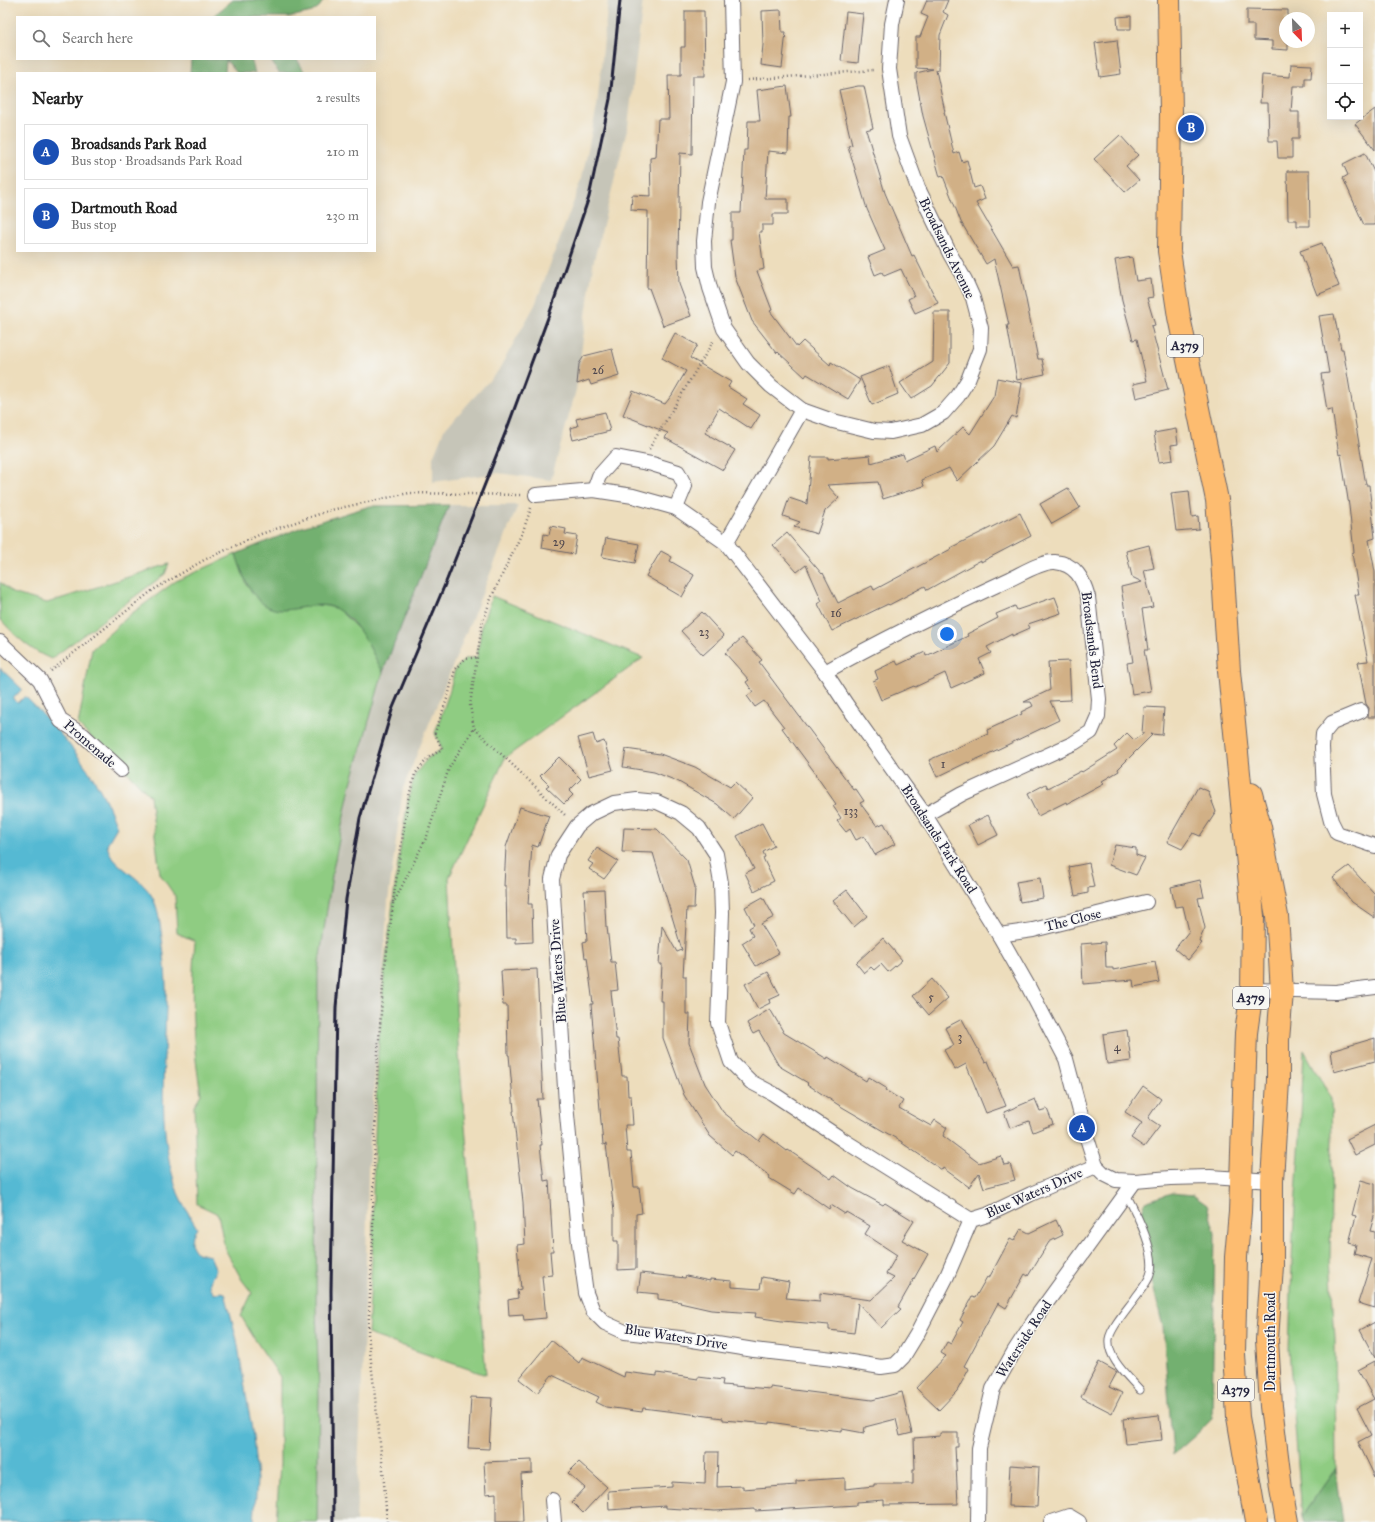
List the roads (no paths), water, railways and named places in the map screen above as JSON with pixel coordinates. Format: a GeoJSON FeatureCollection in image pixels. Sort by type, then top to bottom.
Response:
{"type":"FeatureCollection","features":[{"type":"Feature","properties":{"kind":"main road","name":"A379"},"geometry":{"type":"LineString","coordinates":[[1169,0],[1171,112],[1169,251],[1179,317],[1217,500],[1229,670],[1253,916],[1252,990],[1246,1033],[1240,1212],[1236,1257],[1234,1354],[1238,1417],[1256,1522]]}},
{"type":"Feature","properties":{"kind":"main road","name":"A379"},"geometry":{"type":"LineString","coordinates":[[1235,739],[1260,827],[1277,916],[1282,992],[1273,1171]]}},
{"type":"Feature","properties":{"kind":"main road","name":"Dartmouth Road"},"geometry":{"type":"LineString","coordinates":[[1273,1171],[1272,1266],[1267,1340],[1271,1406],[1281,1489],[1288,1522]]}},
{"type":"Feature","properties":{"kind":"street","name":"Broadsands Avenue"},"geometry":{"type":"LineString","coordinates":[[731,0],[733,82],[708,202],[704,241],[705,267],[710,288],[724,330],[748,363],[771,386],[802,410],[833,421],[874,431],[892,432],[922,425],[943,413],[958,396],[968,380],[980,350],[981,328],[973,298],[918,188],[899,136],[889,69],[892,24],[897,0]]}},
{"type":"Feature","properties":{"kind":"street"},"geometry":{"type":"LineString","coordinates":[[726,543],[802,410]]}},
{"type":"Feature","properties":{"kind":"street"},"geometry":{"type":"LineString","coordinates":[[594,490],[599,476],[616,457],[642,462],[678,472],[685,486],[676,508]]}},
{"type":"Feature","properties":{"kind":"street","name":"Broadsands Park Road"},"geometry":{"type":"LineString","coordinates":[[536,496],[594,490],[633,496],[676,508],[726,543],[825,672],[925,815],[1000,935],[1066,1059],[1096,1166]]}},
{"type":"Feature","properties":{"kind":"street","name":"Broadsands Bend"},"geometry":{"type":"LineString","coordinates":[[825,672],[870,647],[1042,564],[1055,562],[1069,566],[1084,582],[1088,597],[1099,699],[1098,716],[1091,732],[1074,743],[962,794],[925,815]]}},
{"type":"Feature","properties":{"kind":"street","name":"Promenade"},"geometry":{"type":"LineString","coordinates":[[0,642],[40,680],[61,720],[83,735],[121,770]]}},
{"type":"Feature","properties":{"kind":"street"},"geometry":{"type":"LineString","coordinates":[[1361,711],[1332,723],[1323,734],[1322,747],[1324,794],[1331,821],[1337,833],[1375,846]]}},
{"type":"Feature","properties":{"kind":"street","name":"Blue Waters Drive"},"geometry":{"type":"LineString","coordinates":[[971,1220],[947,1276],[917,1334],[903,1357],[895,1365],[881,1367],[833,1359],[754,1350],[680,1338],[625,1332],[605,1323],[593,1311],[586,1293],[579,1243],[566,1104],[552,879],[558,855],[577,826],[591,814],[614,803],[637,800],[658,802],[681,813],[699,828],[716,854],[721,883],[722,913],[718,1023],[730,1062],[751,1082],[772,1093],[843,1140],[971,1220],[987,1215],[1030,1194],[1096,1166]]}},
{"type":"Feature","properties":{"kind":"street","name":"The Close"},"geometry":{"type":"LineString","coordinates":[[1000,935],[1033,930],[1146,902]]}},
{"type":"Feature","properties":{"kind":"street"},"geometry":{"type":"LineString","coordinates":[[1252,990],[1282,992],[1336,992],[1375,987]]}},
{"type":"Feature","properties":{"kind":"street"},"geometry":{"type":"LineString","coordinates":[[1096,1166],[1104,1174],[1116,1180],[1135,1181],[1210,1177],[1240,1180],[1273,1171]]}},
{"type":"Feature","properties":{"kind":"street","name":"Waterside Road"},"geometry":{"type":"LineString","coordinates":[[978,1522],[979,1448],[993,1389],[1015,1350],[1034,1322],[1135,1181]]}},
{"type":"Feature","properties":{"kind":"street"},"geometry":{"type":"LineString","coordinates":[[552,1500],[554,1522]]}},
{"type":"Feature","properties":{"kind":"street"},"geometry":{"type":"LineString","coordinates":[[1051,1522],[1069,1516],[1079,1522]]}},
{"type":"Feature","properties":{"kind":"lane"},"geometry":{"type":"LineString","coordinates":[[1126,1194],[1140,1222],[1152,1262],[1150,1275],[1115,1326],[1109,1338],[1110,1349],[1117,1363],[1140,1390]]}},
{"type":"Feature","properties":{"kind":"water"},"geometry":{"type":"Polygon","coordinates":[[[0,668],[22,689],[13,699],[18,703],[25,696],[66,741],[90,773],[109,808],[117,827],[107,844],[109,851],[112,857],[122,867],[147,889],[157,909],[164,952],[166,986],[163,1101],[167,1148],[171,1171],[178,1193],[197,1228],[191,1241],[192,1246],[197,1253],[210,1256],[216,1270],[210,1284],[214,1294],[221,1292],[225,1293],[237,1340],[253,1436],[257,1480],[254,1522],[0,1522],[0,668]]]}},
{"type":"Feature","properties":{"kind":"railway"},"geometry":{"type":"LineString","coordinates":[[333,1522],[331,1291],[336,1007],[346,899],[360,818],[392,710],[446,582],[508,426],[549,315],[589,197],[610,99],[620,0]]}},
{"type":"Feature","properties":{"kind":"place","name":"Dartmouth Road"},"geometry":{"type":"Point","coordinates":[1191,128]}},
{"type":"Feature","properties":{"kind":"place","name":"Broadsands Park Road"},"geometry":{"type":"Point","coordinates":[1082,1128]}}]}
